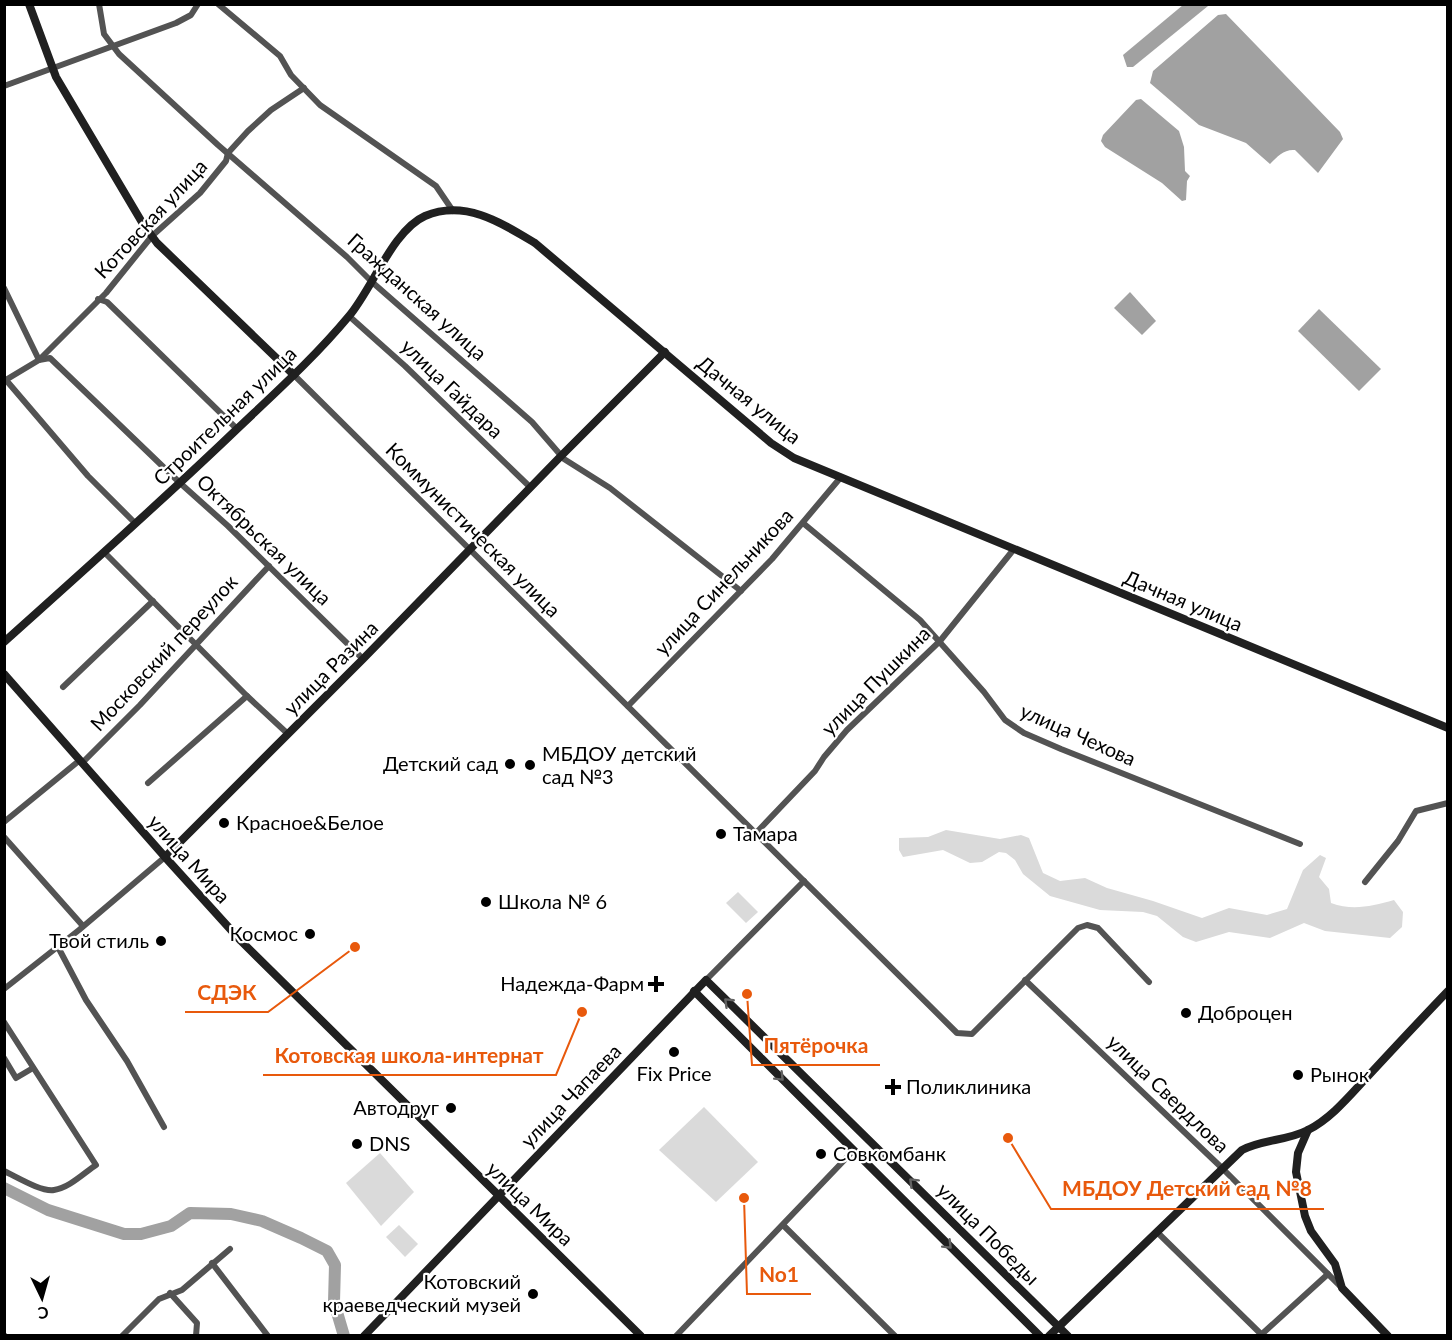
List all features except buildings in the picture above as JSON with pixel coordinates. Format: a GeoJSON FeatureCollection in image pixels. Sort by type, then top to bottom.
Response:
{"type":"FeatureCollection","features":[{"type":"Feature","properties":{"kind":"street","name":"Коммунистическая улица"},"geometry":{"type":"LineString","coordinates":[[29,4],[53,68],[152,236],[957,1033],[972,1034],[1025,980]]}},
{"type":"Feature","properties":{"kind":"street","name":"Гражданская улица"},"geometry":{"type":"LineString","coordinates":[[99,4],[104,34],[128,62],[347,257],[372,282],[532,422],[562,455],[580,470],[609,488],[741,591]]}},
{"type":"Feature","properties":{"kind":"street"},"geometry":{"type":"LineString","coordinates":[[4,86],[176,23],[191,15],[198,4]]}},
{"type":"Feature","properties":{"kind":"street"},"geometry":{"type":"LineString","coordinates":[[218,4],[280,56],[291,75],[320,105],[436,186],[453,210]]}},
{"type":"Feature","properties":{"kind":"street","name":"Котовская улица"},"geometry":{"type":"LineString","coordinates":[[39,360],[106,293],[152,236],[200,193],[226,161],[228,153],[248,131],[271,110],[304,88]]}},
{"type":"Feature","properties":{"kind":"street","name":"Строительная улица"},"geometry":{"type":"LineString","coordinates":[[4,642],[180,483],[294,375],[349,316],[402,233],[423,217],[436,212],[453,210]]}},
{"type":"Feature","properties":{"kind":"street","name":"Дачная улица"},"geometry":{"type":"LineString","coordinates":[[453,210],[473,212],[494,219],[535,243],[771,443],[795,458],[1448,728]]}},
{"type":"Feature","properties":{"kind":"street"},"geometry":{"type":"LineString","coordinates":[[4,288],[39,360],[5,381],[88,476],[135,523]]}},
{"type":"Feature","properties":{"kind":"street"},"geometry":{"type":"LineString","coordinates":[[98,299],[107,302],[237,429]]}},
{"type":"Feature","properties":{"kind":"street","name":"улица Гайдара"},"geometry":{"type":"LineString","coordinates":[[349,316],[405,366],[530,487]]}},
{"type":"Feature","properties":{"kind":"street","name":"улица Разина"},"geometry":{"type":"LineString","coordinates":[[4,989],[165,857],[664,352]]}},
{"type":"Feature","properties":{"kind":"street","name":"Октябрьская улица"},"geometry":{"type":"LineString","coordinates":[[39,360],[50,358],[228,526],[363,659]]}},
{"type":"Feature","properties":{"kind":"street","name":"улица Синельникова"},"geometry":{"type":"LineString","coordinates":[[628,706],[772,559],[841,477]]}},
{"type":"Feature","properties":{"kind":"street","name":"улица Чехова"},"geometry":{"type":"LineString","coordinates":[[803,523],[920,620],[1005,720],[1024,733],[1071,754],[1300,844]]}},
{"type":"Feature","properties":{"kind":"street","name":"улица Пушкина"},"geometry":{"type":"LineString","coordinates":[[756,833],[815,771],[847,730],[940,641],[1014,549]]}},
{"type":"Feature","properties":{"kind":"street"},"geometry":{"type":"LineString","coordinates":[[104,552],[246,696],[288,734]]}},
{"type":"Feature","properties":{"kind":"street","name":"Московский переулок"},"geometry":{"type":"LineString","coordinates":[[4,822],[81,761],[140,705],[269,566]]}},
{"type":"Feature","properties":{"kind":"street"},"geometry":{"type":"LineString","coordinates":[[63,687],[153,601]]}},
{"type":"Feature","properties":{"kind":"street","name":"улица Мира"},"geometry":{"type":"LineString","coordinates":[[4,674],[242,941],[497,1196],[641,1335]]}},
{"type":"Feature","properties":{"kind":"street"},"geometry":{"type":"LineString","coordinates":[[148,783],[246,696]]}},
{"type":"Feature","properties":{"kind":"street"},"geometry":{"type":"LineString","coordinates":[[1365,882],[1398,841],[1416,811],[1448,803]]}},
{"type":"Feature","properties":{"kind":"street"},"geometry":{"type":"LineString","coordinates":[[4,837],[83,926]]}},
{"type":"Feature","properties":{"kind":"street","name":"улица Чапаева"},"geometry":{"type":"LineString","coordinates":[[367,1332],[694,991],[804,881]]}},
{"type":"Feature","properties":{"kind":"street"},"geometry":{"type":"LineString","coordinates":[[1025,980],[1078,928],[1087,925],[1098,928],[1149,982]]}},
{"type":"Feature","properties":{"kind":"street"},"geometry":{"type":"LineString","coordinates":[[58,947],[86,1000],[127,1061],[164,1128]]}},
{"type":"Feature","properties":{"kind":"street","name":"улица Победы"},"geometry":{"type":"LineString","coordinates":[[706,980],[1068,1335]]}},
{"type":"Feature","properties":{"kind":"street","name":"улица Свердлова"},"geometry":{"type":"LineString","coordinates":[[1025,980],[1222,1168],[1388,1335]]}},
{"type":"Feature","properties":{"kind":"street","name":"улица Победы"},"geometry":{"type":"LineString","coordinates":[[694,991],[1040,1335]]}},
{"type":"Feature","properties":{"kind":"street"},"geometry":{"type":"LineString","coordinates":[[1049,1335],[1242,1150],[1255,1143],[1285,1138],[1308,1130],[1324,1119],[1346,1099],[1448,991]]}},
{"type":"Feature","properties":{"kind":"street"},"geometry":{"type":"LineString","coordinates":[[4,1022],[96,1165],[68,1185],[53,1191],[4,1171]]}},
{"type":"Feature","properties":{"kind":"street"},"geometry":{"type":"LineString","coordinates":[[4,1058],[16,1078],[33,1068]]}},
{"type":"Feature","properties":{"kind":"street"},"geometry":{"type":"LineString","coordinates":[[1308,1130],[1298,1153],[1296,1172],[1305,1216],[1311,1231],[1335,1264],[1342,1288]]}},
{"type":"Feature","properties":{"kind":"street"},"geometry":{"type":"LineString","coordinates":[[676,1335],[853,1151]]}},
{"type":"Feature","properties":{"kind":"street"},"geometry":{"type":"LineString","coordinates":[[783,1225],[895,1335]]}},
{"type":"Feature","properties":{"kind":"street"},"geometry":{"type":"LineString","coordinates":[[1158,1233],[1263,1335],[1328,1274]]}},
{"type":"Feature","properties":{"kind":"street"},"geometry":{"type":"LineString","coordinates":[[123,1335],[159,1299],[182,1290],[230,1249]]}},
{"type":"Feature","properties":{"kind":"street"},"geometry":{"type":"LineString","coordinates":[[212,1263],[268,1335]]}},
{"type":"Feature","properties":{"kind":"street"},"geometry":{"type":"LineString","coordinates":[[170,1293],[197,1323],[196,1335]]}},
{"type":"Feature","properties":{"kind":"shaded area"},"geometry":{"type":"Polygon","coordinates":[[[1183,5],[1208,6],[1133,67],[1127,67],[1123,55],[1183,5]]]}},
{"type":"Feature","properties":{"kind":"shaded area"},"geometry":{"type":"Polygon","coordinates":[[[1226,14],[1340,132],[1343,139],[1318,173],[1295,150],[1284,152],[1270,164],[1246,143],[1199,125],[1150,83],[1153,71],[1218,15],[1226,14]]]}},
{"type":"Feature","properties":{"kind":"shaded area"},"geometry":{"type":"Polygon","coordinates":[[[1141,99],[1179,131],[1184,147],[1185,171],[1190,176],[1187,181],[1186,200],[1182,201],[1162,183],[1105,147],[1101,141],[1103,135],[1136,100],[1141,99]]]}},
{"type":"Feature","properties":{"kind":"shaded area"},"geometry":{"type":"Polygon","coordinates":[[[1130,292],[1156,321],[1142,335],[1114,308],[1130,292]]]}},
{"type":"Feature","properties":{"kind":"shaded area"},"geometry":{"type":"Polygon","coordinates":[[[1319,309],[1381,369],[1359,391],[1298,331],[1319,309]]]}},
{"type":"Feature","properties":{"kind":"shaded area"},"geometry":{"type":"Polygon","coordinates":[[[946,830],[1000,839],[1021,835],[1029,838],[1043,873],[1060,881],[1085,878],[1107,888],[1202,918],[1229,908],[1267,915],[1287,909],[1303,870],[1320,855],[1326,858],[1319,877],[1329,889],[1331,903],[1355,907],[1394,900],[1403,912],[1402,927],[1390,938],[1325,931],[1304,923],[1270,938],[1229,932],[1196,942],[1183,937],[1157,916],[1143,912],[1100,910],[1050,896],[1023,874],[1015,860],[1006,853],[999,852],[982,862],[970,863],[943,850],[903,857],[899,850],[899,838],[928,837],[946,830]]]}},
{"type":"Feature","properties":{"kind":"shaded area"},"geometry":{"type":"Polygon","coordinates":[[[738,892],[758,912],[746,923],[726,903],[738,892]]]}},
{"type":"Feature","properties":{"kind":"shaded area"},"geometry":{"type":"Polygon","coordinates":[[[704,1107],[758,1162],[716,1202],[659,1150],[704,1107]]]}},
{"type":"Feature","properties":{"kind":"shaded area"},"geometry":{"type":"Polygon","coordinates":[[[380,1153],[414,1192],[381,1226],[346,1183],[380,1153]]]}},
{"type":"Feature","properties":{"kind":"shaded area"},"geometry":{"type":"Polygon","coordinates":[[[399,1225],[418,1244],[405,1257],[386,1237],[399,1225]]]}},
{"type":"Feature","properties":{"kind":"waterway"},"geometry":{"type":"LineString","coordinates":[[4,1188],[48,1210],[124,1234],[141,1234],[171,1226],[190,1213],[231,1214],[262,1221],[327,1251],[335,1265],[334,1302],[344,1336]]}},
{"type":"Feature","properties":{"kind":"place","name":"Детский сад"},"geometry":{"type":"Point","coordinates":[510,764]}},
{"type":"Feature","properties":{"kind":"place","name":"МБДОУ детский сад №3"},"geometry":{"type":"Point","coordinates":[530,765]}},
{"type":"Feature","properties":{"kind":"place","name":"Красное&Белое"},"geometry":{"type":"Point","coordinates":[224,823]}},
{"type":"Feature","properties":{"kind":"place","name":"Тамара"},"geometry":{"type":"Point","coordinates":[721,834]}},
{"type":"Feature","properties":{"kind":"place","name":"Школа № 6"},"geometry":{"type":"Point","coordinates":[486,902]}},
{"type":"Feature","properties":{"kind":"place","name":"Космос"},"geometry":{"type":"Point","coordinates":[310,934]}},
{"type":"Feature","properties":{"kind":"place","name":"Твой стиль"},"geometry":{"type":"Point","coordinates":[161,941]}},
{"type":"Feature","properties":{"kind":"place","name":"СДЭК"},"geometry":{"type":"Point","coordinates":[355,947]}},
{"type":"Feature","properties":{"kind":"place","name":"Надежда-Фарм"},"geometry":{"type":"Point","coordinates":[656,984]}},
{"type":"Feature","properties":{"kind":"place","name":"Пятёрочка"},"geometry":{"type":"Point","coordinates":[747,994]}},
{"type":"Feature","properties":{"kind":"place","name":"Котовская школа-интернат"},"geometry":{"type":"Point","coordinates":[582,1012]}},
{"type":"Feature","properties":{"kind":"place","name":"Доброцен"},"geometry":{"type":"Point","coordinates":[1186,1013]}},
{"type":"Feature","properties":{"kind":"place","name":"Fix Price"},"geometry":{"type":"Point","coordinates":[674,1052]}},
{"type":"Feature","properties":{"kind":"place","name":"Рынок"},"geometry":{"type":"Point","coordinates":[1298,1075]}},
{"type":"Feature","properties":{"kind":"place","name":"Поликлиника"},"geometry":{"type":"Point","coordinates":[893,1087]}},
{"type":"Feature","properties":{"kind":"place","name":"Автодруг"},"geometry":{"type":"Point","coordinates":[451,1108]}},
{"type":"Feature","properties":{"kind":"place","name":"МБДОУ Детский сад №8"},"geometry":{"type":"Point","coordinates":[1008,1138]}},
{"type":"Feature","properties":{"kind":"place","name":"DNS"},"geometry":{"type":"Point","coordinates":[357,1144]}},
{"type":"Feature","properties":{"kind":"place","name":"Совкомбанк"},"geometry":{"type":"Point","coordinates":[821,1154]}},
{"type":"Feature","properties":{"kind":"place","name":"No1"},"geometry":{"type":"Point","coordinates":[744,1198]}},
{"type":"Feature","properties":{"kind":"place","name":"Котовский краеведческий музей"},"geometry":{"type":"Point","coordinates":[533,1294]}}]}
